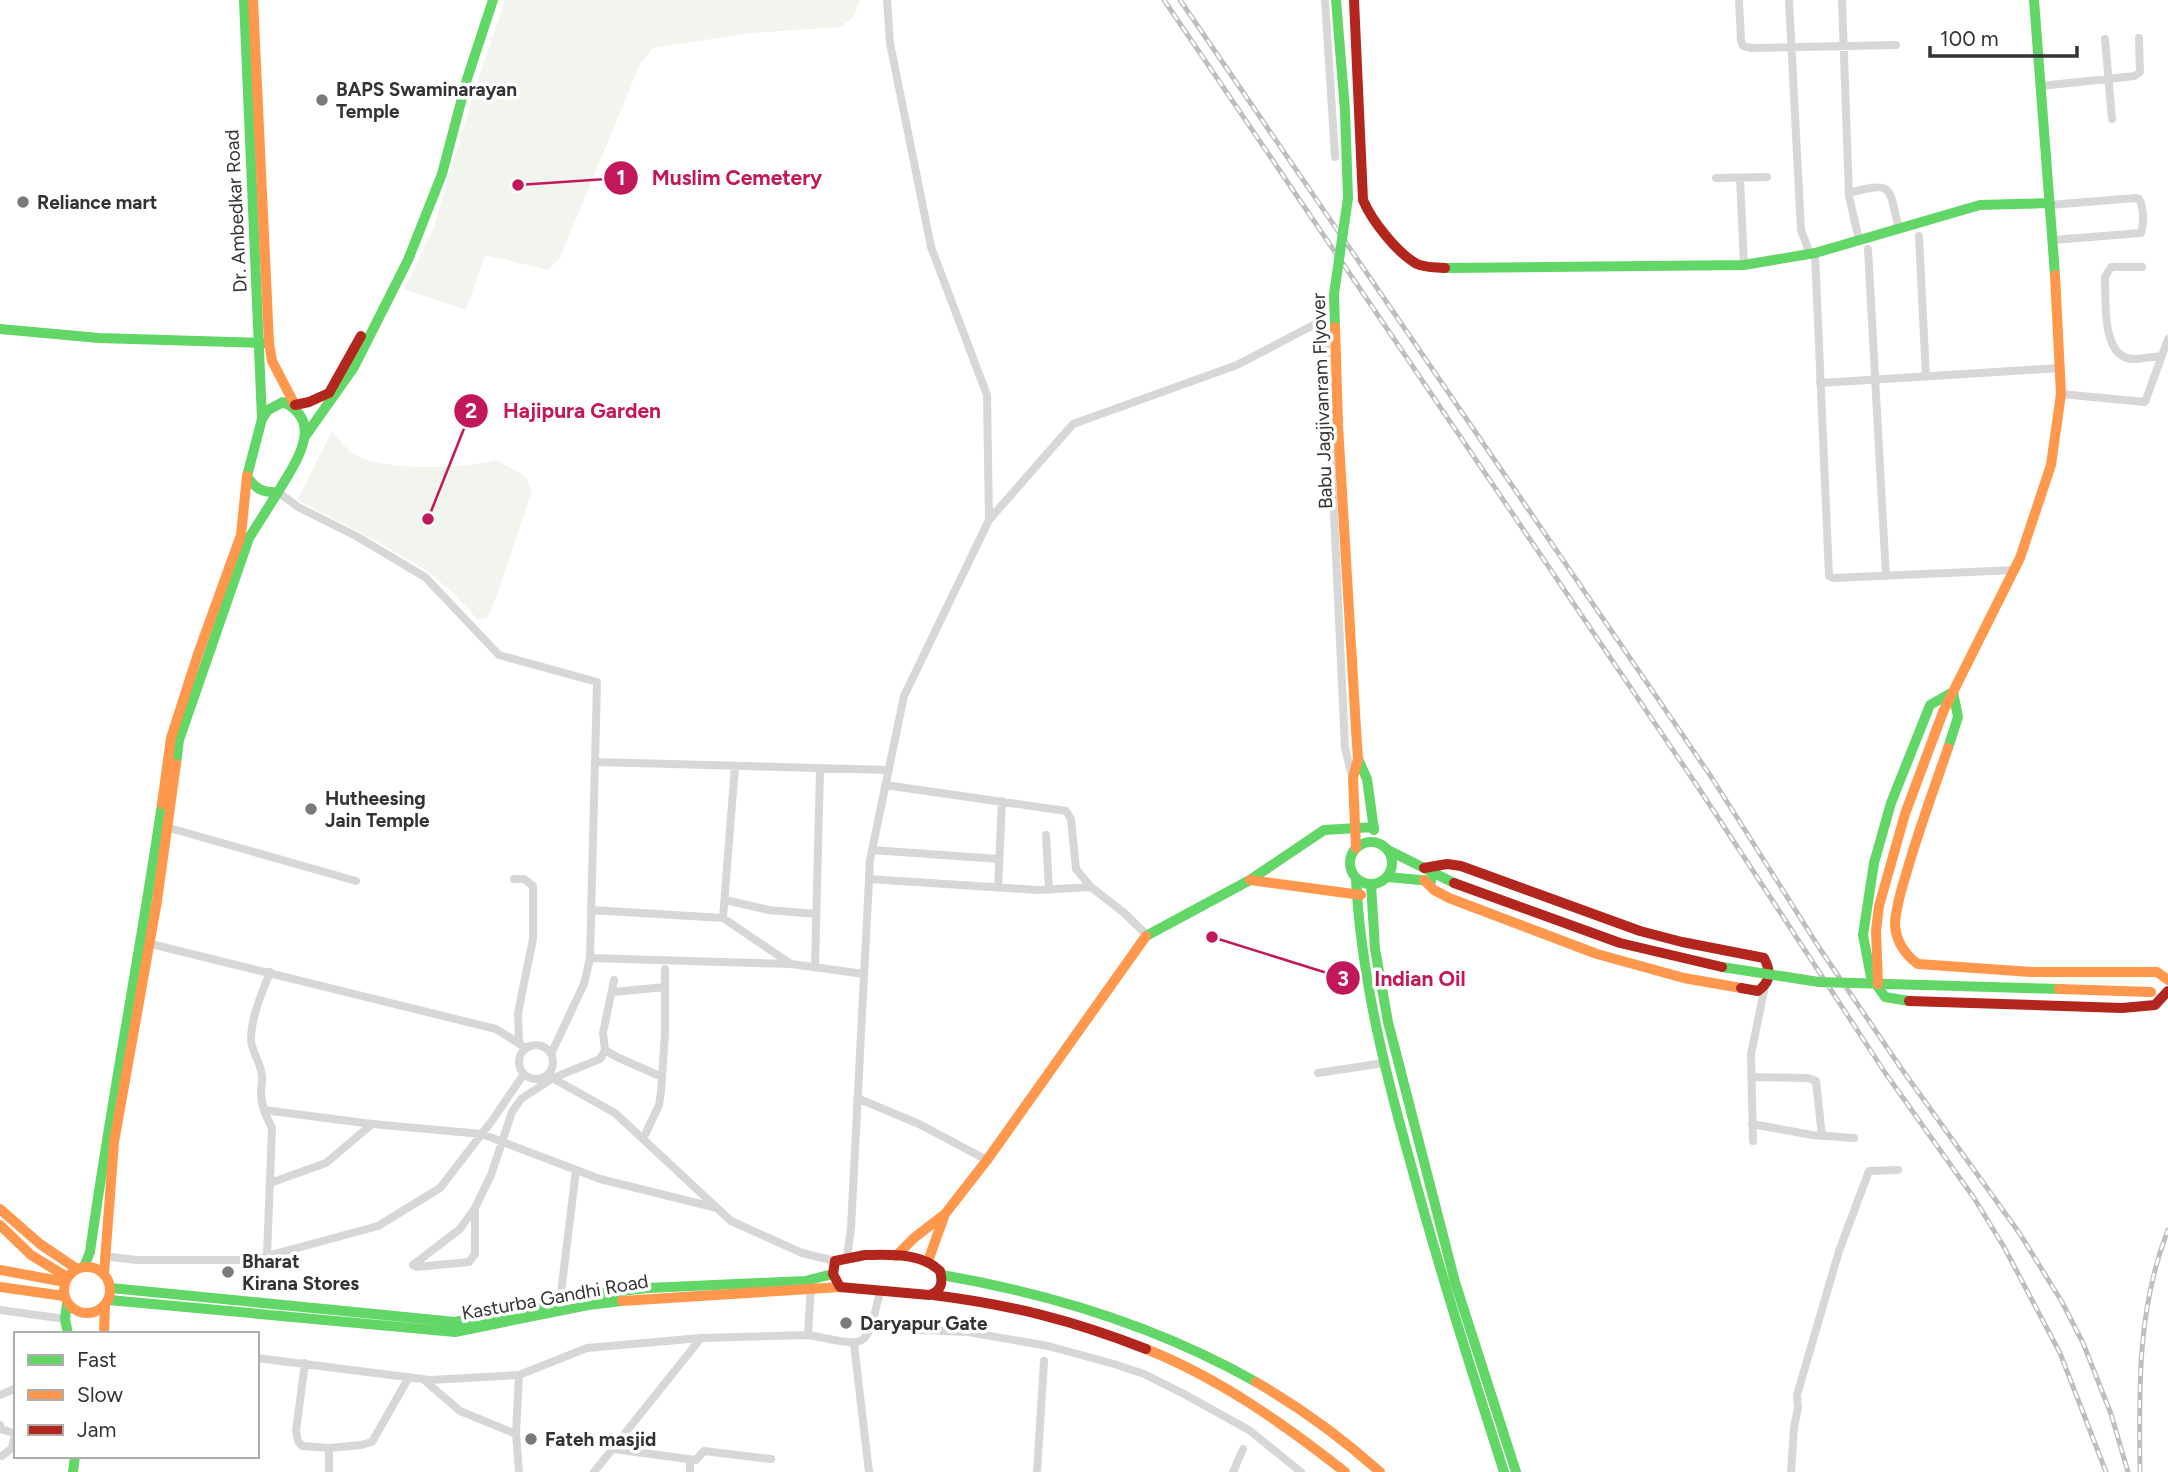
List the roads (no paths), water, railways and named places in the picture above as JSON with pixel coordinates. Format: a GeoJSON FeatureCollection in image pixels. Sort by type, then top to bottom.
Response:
{"type":"FeatureCollection","features":[{"type":"Feature","properties":{"kind":"main road","name":"Dr. Ambedkar Road"},"geometry":{"type":"LineString","coordinates":[[244,0],[264,343],[295,405],[303,413],[306,435]]}},
{"type":"Feature","properties":{"kind":"main road","name":"Dr. Ambedkar Road"},"geometry":{"type":"LineString","coordinates":[[145,943],[170,738],[241,535],[247,476],[262,419],[264,343],[253,0]]}},
{"type":"Feature","properties":{"kind":"main road"},"geometry":{"type":"LineString","coordinates":[[262,419],[268,410],[283,402],[295,405],[329,393],[350,358],[401,257],[435,172],[460,77],[485,0]]}},
{"type":"Feature","properties":{"kind":"main road"},"geometry":{"type":"LineString","coordinates":[[0,1270],[66,1280],[80,1268],[90,1252],[106,1140],[145,943],[179,740],[249,538],[278,492],[306,435],[354,367],[408,260],[442,174],[467,79],[493,0]]}},
{"type":"Feature","properties":{"kind":"main road","name":"Babu Jagjivanram Flyover"},"geometry":{"type":"LineString","coordinates":[[1336,0],[1345,110],[1348,198],[1334,294],[1338,425],[1358,759]]}},
{"type":"Feature","properties":{"kind":"main road"},"geometry":{"type":"LineString","coordinates":[[1354,0],[1363,200],[1366,208],[1393,242],[1418,264],[1448,269],[1744,265],[1813,254],[1980,205],[2050,204]]}},
{"type":"Feature","properties":{"kind":"main road"},"geometry":{"type":"LineString","coordinates":[[1878,984],[1876,931],[1879,906],[1905,814],[1943,712],[2015,570],[2051,465],[2061,394],[2053,240],[2034,0]]}},
{"type":"Feature","properties":{"kind":"main road"},"geometry":{"type":"LineString","coordinates":[[0,329],[99,338],[264,343]]}},
{"type":"Feature","properties":{"kind":"main road"},"geometry":{"type":"LineString","coordinates":[[247,476],[255,489],[265,493],[278,492]]}},
{"type":"Feature","properties":{"kind":"main road"},"geometry":{"type":"LineString","coordinates":[[1953,692],[1930,705],[1891,803],[1874,863],[1863,935],[1871,977],[1885,997],[1900,1002],[2122,1008],[2155,1004],[2168,988]]}},
{"type":"Feature","properties":{"kind":"main road"},"geometry":{"type":"LineString","coordinates":[[1953,692],[1958,717],[1916,840],[1900,896],[1895,925],[1896,936],[1908,957],[1918,964],[2031,972],[2157,972],[2168,980]]}},
{"type":"Feature","properties":{"kind":"main road"},"geometry":{"type":"LineString","coordinates":[[1358,759],[1353,778],[1356,848],[1349,860],[1356,879],[1360,945],[1366,986],[1445,1289],[1504,1472]]}},
{"type":"Feature","properties":{"kind":"main road"},"geometry":{"type":"LineString","coordinates":[[1358,759],[1367,779],[1376,842]]}},
{"type":"Feature","properties":{"kind":"main road"},"geometry":{"type":"LineString","coordinates":[[896,1256],[945,1214],[987,1160],[1147,935],[1250,880],[1324,830],[1374,827]]}},
{"type":"Feature","properties":{"kind":"main road"},"geometry":{"type":"LineString","coordinates":[[1356,848],[1376,842],[1454,883],[1619,943],[1684,960],[1752,973],[1819,982],[2151,992],[2168,988]]}},
{"type":"Feature","properties":{"kind":"main road"},"geometry":{"type":"LineString","coordinates":[[1250,880],[1356,895],[1371,890],[1387,877],[1392,864],[1388,850]]}},
{"type":"Feature","properties":{"kind":"main road"},"geometry":{"type":"LineString","coordinates":[[1424,868],[1447,864],[1461,866],[1640,931],[1764,958],[1770,971],[1769,980],[1758,991],[1684,978],[1597,954],[1449,898],[1434,890],[1424,880]]}},
{"type":"Feature","properties":{"kind":"main road"},"geometry":{"type":"LineString","coordinates":[[1387,877],[1454,883]]}},
{"type":"Feature","properties":{"kind":"main road"},"geometry":{"type":"LineString","coordinates":[[1356,879],[1371,890],[1375,948],[1391,1035],[1455,1282],[1516,1472]]}},
{"type":"Feature","properties":{"kind":"main road"},"geometry":{"type":"LineString","coordinates":[[1863,935],[1896,936]]}},
{"type":"Feature","properties":{"kind":"main road"},"geometry":{"type":"LineString","coordinates":[[104,1332],[111,1288],[104,1274],[104,1256],[114,1142],[145,943]]}},
{"type":"Feature","properties":{"kind":"main road"},"geometry":{"type":"LineString","coordinates":[[0,1209],[40,1244],[80,1268],[92,1267],[104,1274]]}},
{"type":"Feature","properties":{"kind":"main road"},"geometry":{"type":"LineString","coordinates":[[928,1261],[945,1214]]}},
{"type":"Feature","properties":{"kind":"main road"},"geometry":{"type":"LineString","coordinates":[[0,1225],[25,1252],[66,1280]]}},
{"type":"Feature","properties":{"kind":"main road"},"geometry":{"type":"LineString","coordinates":[[840,1287],[833,1274],[835,1261],[847,1256],[896,1256],[928,1261],[936,1265],[942,1275],[941,1287],[933,1295]]}},
{"type":"Feature","properties":{"kind":"main road","name":"Kasturba Gandhi Road"},"geometry":{"type":"LineString","coordinates":[[107,1303],[455,1332],[588,1305],[811,1285],[833,1274]]}},
{"type":"Feature","properties":{"kind":"main road"},"geometry":{"type":"LineString","coordinates":[[942,1275],[980,1280],[1080,1308],[1152,1332],[1285,1399],[1334,1432],[1380,1472]]}},
{"type":"Feature","properties":{"kind":"main road"},"geometry":{"type":"LineString","coordinates":[[66,1280],[65,1319],[68,1332]]}},
{"type":"Feature","properties":{"kind":"main road","name":"Kasturba Gandhi Road"},"geometry":{"type":"LineString","coordinates":[[111,1288],[455,1322],[560,1301],[648,1288],[811,1285],[933,1295]]}},
{"type":"Feature","properties":{"kind":"main road"},"geometry":{"type":"LineString","coordinates":[[0,1286],[66,1300],[72,1308],[86,1314],[93,1313],[107,1303]]}},
{"type":"Feature","properties":{"kind":"main road"},"geometry":{"type":"LineString","coordinates":[[933,1295],[987,1300],[1051,1315],[1147,1350],[1211,1380],[1258,1407],[1345,1472]]}},
{"type":"Feature","properties":{"kind":"street"},"geometry":{"type":"LineString","coordinates":[[887,0],[890,43],[931,247],[987,395],[989,520]]}},
{"type":"Feature","properties":{"kind":"street"},"geometry":{"type":"LineString","coordinates":[[1325,0],[1335,156]]}},
{"type":"Feature","properties":{"kind":"street"},"geometry":{"type":"LineString","coordinates":[[1739,0],[1743,46],[1791,48],[1896,45]]}},
{"type":"Feature","properties":{"kind":"street"},"geometry":{"type":"LineString","coordinates":[[1789,0],[1801,230],[1813,254],[1828,573],[1833,578],[2015,570]]}},
{"type":"Feature","properties":{"kind":"street"},"geometry":{"type":"LineString","coordinates":[[1842,0],[1849,193],[1859,240]]}},
{"type":"Feature","properties":{"kind":"street"},"geometry":{"type":"LineString","coordinates":[[2041,86],[2135,76],[2140,72],[2139,38]]}},
{"type":"Feature","properties":{"kind":"street"},"geometry":{"type":"LineString","coordinates":[[2105,39],[2112,118]]}},
{"type":"Feature","properties":{"kind":"street"},"geometry":{"type":"LineString","coordinates":[[1716,178],[1767,177]]}},
{"type":"Feature","properties":{"kind":"street"},"geometry":{"type":"LineString","coordinates":[[1740,178],[1744,265]]}},
{"type":"Feature","properties":{"kind":"street"},"geometry":{"type":"LineString","coordinates":[[1849,193],[1877,186],[1884,187],[1889,191],[1899,229]]}},
{"type":"Feature","properties":{"kind":"street"},"geometry":{"type":"LineString","coordinates":[[2050,204],[2135,198],[2142,203],[2141,233],[2053,240]]}},
{"type":"Feature","properties":{"kind":"street"},"geometry":{"type":"LineString","coordinates":[[1919,236],[1926,377]]}},
{"type":"Feature","properties":{"kind":"street"},"geometry":{"type":"LineString","coordinates":[[1868,249],[1886,576]]}},
{"type":"Feature","properties":{"kind":"street"},"geometry":{"type":"LineString","coordinates":[[2143,267],[2111,267],[2106,271],[2109,338],[2122,356],[2132,359],[2161,357]]}},
{"type":"Feature","properties":{"kind":"street"},"geometry":{"type":"LineString","coordinates":[[847,1256],[851,1228],[872,850],[904,696],[989,520],[1073,424],[1237,365],[1323,320],[1345,748],[1353,778]]}},
{"type":"Feature","properties":{"kind":"street"},"geometry":{"type":"LineString","coordinates":[[2061,394],[2145,402],[2168,339]]}},
{"type":"Feature","properties":{"kind":"street"},"geometry":{"type":"LineString","coordinates":[[1820,383],[2060,368]]}},
{"type":"Feature","properties":{"kind":"street"},"geometry":{"type":"LineString","coordinates":[[278,492],[298,507],[356,537],[425,578],[499,655],[597,682],[590,958],[584,984],[551,1054],[553,1065],[550,1076],[521,1099],[512,1112],[503,1142],[475,1208],[460,1229],[413,1265],[416,1268],[469,1262],[473,1259],[475,1208]]}},
{"type":"Feature","properties":{"kind":"street"},"geometry":{"type":"LineString","coordinates":[[595,762],[888,770]]}},
{"type":"Feature","properties":{"kind":"street"},"geometry":{"type":"LineString","coordinates":[[723,918],[735,766]]}},
{"type":"Feature","properties":{"kind":"street"},"geometry":{"type":"LineString","coordinates":[[815,967],[820,768]]}},
{"type":"Feature","properties":{"kind":"street"},"geometry":{"type":"LineString","coordinates":[[885,785],[1066,811],[1071,819],[1076,869],[1091,887],[1147,935]]}},
{"type":"Feature","properties":{"kind":"street"},"geometry":{"type":"LineString","coordinates":[[998,888],[1002,801]]}},
{"type":"Feature","properties":{"kind":"street"},"geometry":{"type":"LineString","coordinates":[[166,827],[356,881]]}},
{"type":"Feature","properties":{"kind":"street"},"geometry":{"type":"LineString","coordinates":[[1046,835],[1049,890]]}},
{"type":"Feature","properties":{"kind":"street"},"geometry":{"type":"LineString","coordinates":[[872,850],[999,859]]}},
{"type":"Feature","properties":{"kind":"street"},"geometry":{"type":"LineString","coordinates":[[514,879],[524,879],[533,886],[533,939],[518,1013],[519,1042]]}},
{"type":"Feature","properties":{"kind":"street"},"geometry":{"type":"LineString","coordinates":[[869,879],[1049,890],[1091,887]]}},
{"type":"Feature","properties":{"kind":"street"},"geometry":{"type":"LineString","coordinates":[[724,900],[769,909],[816,914]]}},
{"type":"Feature","properties":{"kind":"street"},"geometry":{"type":"LineString","coordinates":[[591,910],[723,918],[792,964]]}},
{"type":"Feature","properties":{"kind":"street"},"geometry":{"type":"LineString","coordinates":[[145,943],[496,1029],[526,1048]]}},
{"type":"Feature","properties":{"kind":"street"},"geometry":{"type":"LineString","coordinates":[[590,958],[792,964],[864,974]]}},
{"type":"Feature","properties":{"kind":"street"},"geometry":{"type":"LineString","coordinates":[[643,1139],[659,1105],[665,1032],[665,968]]}},
{"type":"Feature","properties":{"kind":"street"},"geometry":{"type":"LineString","coordinates":[[267,1256],[272,1128],[264,1110],[261,1066],[254,1055],[251,1040],[256,1008],[270,972]]}},
{"type":"Feature","properties":{"kind":"street"},"geometry":{"type":"LineString","coordinates":[[551,1054],[542,1046],[526,1048],[519,1063],[524,1074],[533,1079],[550,1076],[587,1066],[600,1059],[606,1050],[603,1033],[614,980]]}},
{"type":"Feature","properties":{"kind":"street"},"geometry":{"type":"LineString","coordinates":[[1753,1142],[1751,1054],[1765,986]]}},
{"type":"Feature","properties":{"kind":"street"},"geometry":{"type":"LineString","coordinates":[[613,992],[665,987]]}},
{"type":"Feature","properties":{"kind":"street"},"geometry":{"type":"LineString","coordinates":[[606,1050],[662,1077]]}},
{"type":"Feature","properties":{"kind":"street"},"geometry":{"type":"LineString","coordinates":[[1318,1073],[1384,1063]]}},
{"type":"Feature","properties":{"kind":"street"},"geometry":{"type":"LineString","coordinates":[[104,1256],[136,1260],[253,1260],[378,1226],[440,1188],[524,1074]]}},
{"type":"Feature","properties":{"kind":"street"},"geometry":{"type":"LineString","coordinates":[[550,1076],[615,1112],[731,1221],[802,1253],[835,1261]]}},
{"type":"Feature","properties":{"kind":"street"},"geometry":{"type":"LineString","coordinates":[[1751,1077],[1808,1078],[1816,1081],[1822,1136]]}},
{"type":"Feature","properties":{"kind":"street"},"geometry":{"type":"LineString","coordinates":[[858,1098],[919,1124],[987,1160]]}},
{"type":"Feature","properties":{"kind":"street"},"geometry":{"type":"LineString","coordinates":[[264,1110],[482,1134],[600,1179],[717,1208]]}},
{"type":"Feature","properties":{"kind":"street"},"geometry":{"type":"LineString","coordinates":[[270,1183],[326,1163],[372,1124]]}},
{"type":"Feature","properties":{"kind":"street"},"geometry":{"type":"LineString","coordinates":[[1752,1124],[1822,1136],[1854,1138]]}},
{"type":"Feature","properties":{"kind":"street"},"geometry":{"type":"LineString","coordinates":[[560,1301],[576,1170]]}},
{"type":"Feature","properties":{"kind":"street"},"geometry":{"type":"LineString","coordinates":[[1791,1472],[1797,1395],[1839,1251],[1869,1171],[1898,1170]]}},
{"type":"Feature","properties":{"kind":"street"},"geometry":{"type":"LineString","coordinates":[[808,1335],[811,1285]]}},
{"type":"Feature","properties":{"kind":"street"},"geometry":{"type":"LineString","coordinates":[[259,1358],[422,1378],[519,1375],[587,1348],[701,1338],[808,1335],[854,1344],[862,1341],[872,1328],[880,1291]]}},
{"type":"Feature","properties":{"kind":"street"},"geometry":{"type":"LineString","coordinates":[[0,1310],[65,1319]]}},
{"type":"Feature","properties":{"kind":"street"},"geometry":{"type":"LineString","coordinates":[[872,1328],[968,1332],[1048,1346],[1124,1367],[1184,1394],[1249,1430],[1301,1472]]}},
{"type":"Feature","properties":{"kind":"street"},"geometry":{"type":"LineString","coordinates":[[594,1472],[602,1467],[613,1448],[701,1338]]}},
{"type":"Feature","properties":{"kind":"street"},"geometry":{"type":"LineString","coordinates":[[854,1344],[869,1472]]}},
{"type":"Feature","properties":{"kind":"street"},"geometry":{"type":"LineString","coordinates":[[1037,1472],[1044,1361]]}},
{"type":"Feature","properties":{"kind":"street"},"geometry":{"type":"LineString","coordinates":[[305,1363],[296,1431],[302,1446],[329,1448],[372,1442],[409,1377]]}},
{"type":"Feature","properties":{"kind":"street"},"geometry":{"type":"LineString","coordinates":[[519,1375],[516,1434],[519,1472]]}},
{"type":"Feature","properties":{"kind":"street"},"geometry":{"type":"LineString","coordinates":[[422,1378],[460,1411],[516,1434]]}},
{"type":"Feature","properties":{"kind":"street"},"geometry":{"type":"LineString","coordinates":[[0,1425],[1,1429],[14,1433]]}},
{"type":"Feature","properties":{"kind":"street"},"geometry":{"type":"LineString","coordinates":[[2,1456],[12,1448],[14,1441]]}},
{"type":"Feature","properties":{"kind":"street"},"geometry":{"type":"LineString","coordinates":[[329,1448],[329,1472]]}},
{"type":"Feature","properties":{"kind":"street"},"geometry":{"type":"LineString","coordinates":[[613,1448],[696,1460],[704,1451],[771,1459]]}},
{"type":"Feature","properties":{"kind":"street"},"geometry":{"type":"LineString","coordinates":[[1233,1472],[1243,1449]]}},
{"type":"Feature","properties":{"kind":"street"},"geometry":{"type":"LineString","coordinates":[[690,1459],[690,1472]]}},
{"type":"Feature","properties":{"kind":"railway"},"geometry":{"type":"LineString","coordinates":[[1164,0],[1698,787],[1886,1074],[1974,1198],[2004,1247],[2060,1353],[2106,1472]]}},
{"type":"Feature","properties":{"kind":"railway"},"geometry":{"type":"LineString","coordinates":[[1180,0],[1712,778],[1820,949],[1901,1068],[2020,1234],[2062,1302],[2083,1343],[2111,1414],[2128,1472]]}},
{"type":"Feature","properties":{"kind":"railway"},"geometry":{"type":"LineString","coordinates":[[2140,1472],[2140,1380],[2145,1319],[2150,1289],[2168,1230]]}},
{"type":"Feature","properties":{"kind":"place","name":"BAPS Swaminarayan Temple"},"geometry":{"type":"Point","coordinates":[322,100]}},
{"type":"Feature","properties":{"kind":"place","name":"Muslim Cemetery"},"geometry":{"type":"Point","coordinates":[518,185]}},
{"type":"Feature","properties":{"kind":"place","name":"Reliance mart"},"geometry":{"type":"Point","coordinates":[23,202]}},
{"type":"Feature","properties":{"kind":"place","name":"Hajipura Garden"},"geometry":{"type":"Point","coordinates":[428,519]}},
{"type":"Feature","properties":{"kind":"place","name":"Hutheesing Jain Temple"},"geometry":{"type":"Point","coordinates":[311,809]}},
{"type":"Feature","properties":{"kind":"place","name":"Indian Oil"},"geometry":{"type":"Point","coordinates":[1212,937]}},
{"type":"Feature","properties":{"kind":"place","name":"Bharat Kirana Stores"},"geometry":{"type":"Point","coordinates":[228,1272]}},
{"type":"Feature","properties":{"kind":"place","name":"Daryapur Gate"},"geometry":{"type":"Point","coordinates":[846,1323]}},
{"type":"Feature","properties":{"kind":"place","name":"Fateh masjid"},"geometry":{"type":"Point","coordinates":[531,1439]}}]}
